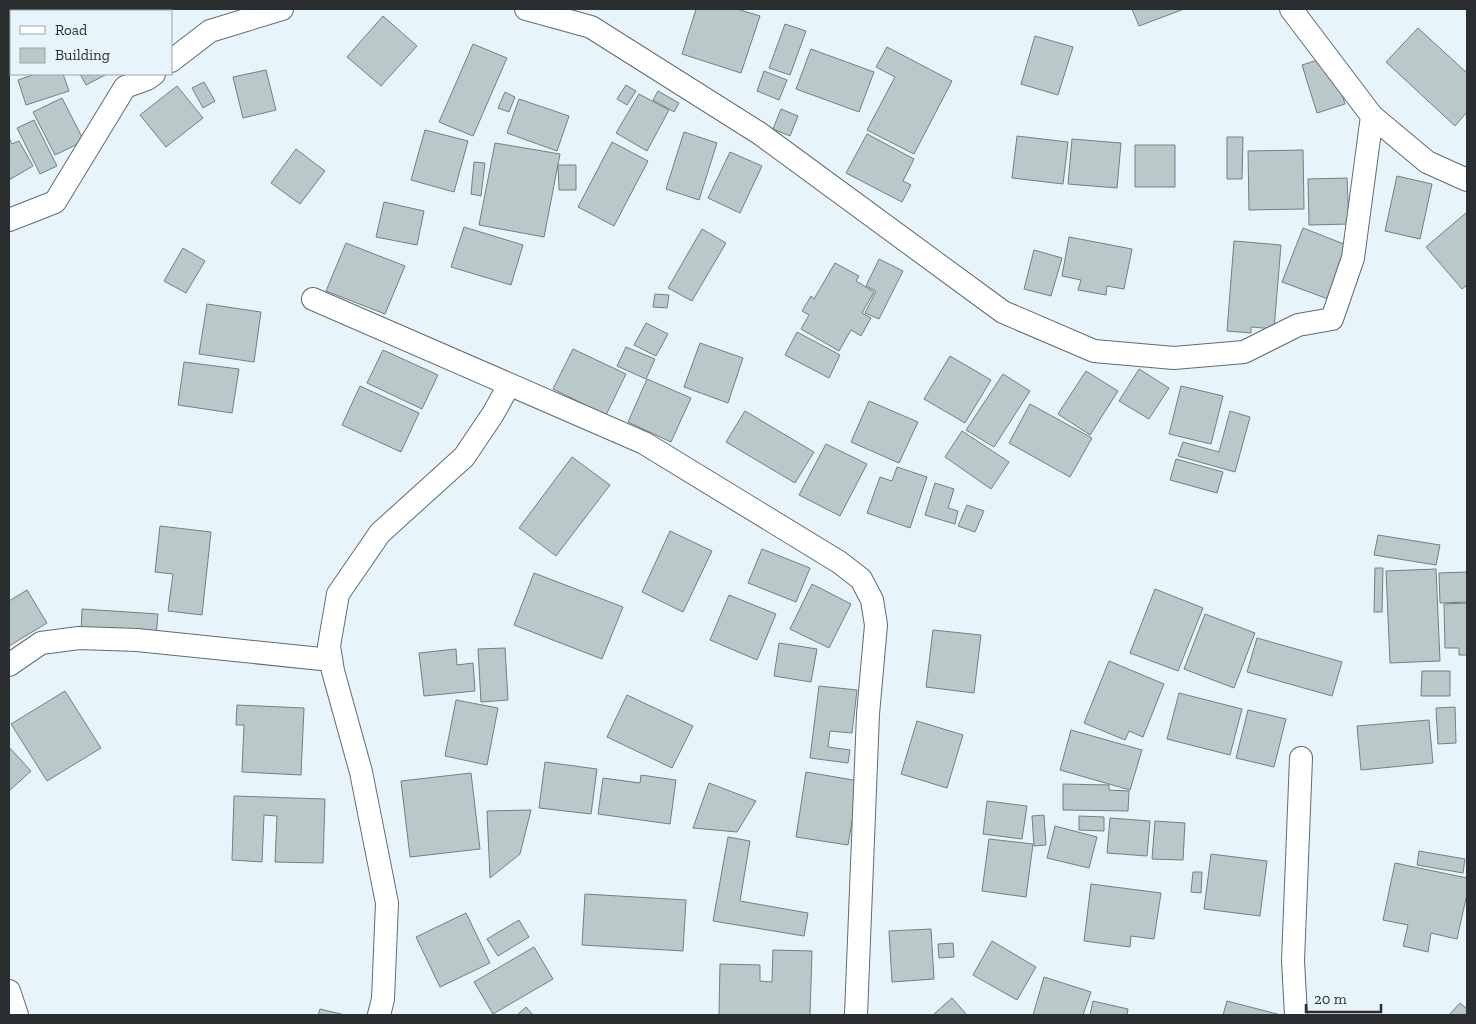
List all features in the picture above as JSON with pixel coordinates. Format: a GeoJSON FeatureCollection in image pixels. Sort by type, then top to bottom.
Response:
{"type":"FeatureCollection","features":[{"type":"Feature","properties":{"kind":"street"},"geometry":{"type":"LineString","coordinates":[[172,60],[210,32],[282,9]]}},
{"type":"Feature","properties":{"kind":"street"},"geometry":{"type":"LineString","coordinates":[[526,9],[591,27],[759,133],[1003,312],[1094,351],[1174,358],[1244,352],[1298,325],[1332,319],[1353,258],[1372,116]]}},
{"type":"Feature","properties":{"kind":"street"},"geometry":{"type":"LineString","coordinates":[[1291,9],[1372,116],[1427,162],[1467,180]]}},
{"type":"Feature","properties":{"kind":"street"},"geometry":{"type":"LineString","coordinates":[[9,220],[55,202],[125,87],[149,75]]}},
{"type":"Feature","properties":{"kind":"street"},"geometry":{"type":"LineString","coordinates":[[313,299],[644,443],[839,562],[862,580],[872,600],[876,625],[868,714],[856,1015]]}},
{"type":"Feature","properties":{"kind":"street"},"geometry":{"type":"LineString","coordinates":[[379,1015],[382,999],[387,902],[361,772],[331,660],[329,646],[338,594],[380,533],[464,457],[493,414],[509,385]]}},
{"type":"Feature","properties":{"kind":"street"},"geometry":{"type":"LineString","coordinates":[[9,665],[41,643],[79,638],[137,640],[331,660]]}},
{"type":"Feature","properties":{"kind":"street"},"geometry":{"type":"LineString","coordinates":[[1296,1015],[1293,961],[1301,758]]}},
{"type":"Feature","properties":{"kind":"street"},"geometry":{"type":"LineString","coordinates":[[9,991],[17,1015]]}},
{"type":"Feature","properties":{"kind":"building"},"geometry":{"type":"Polygon","coordinates":[[[696,9],[737,9],[760,16],[741,73],[682,54],[696,9]]]}},
{"type":"Feature","properties":{"kind":"building"},"geometry":{"type":"Polygon","coordinates":[[[1132,9],[1184,9],[1139,26],[1132,9]]]}},
{"type":"Feature","properties":{"kind":"building"},"geometry":{"type":"Polygon","coordinates":[[[383,16],[417,46],[381,86],[347,57],[383,16]]]}},
{"type":"Feature","properties":{"kind":"building"},"geometry":{"type":"Polygon","coordinates":[[[785,24],[806,31],[790,75],[769,68],[785,24]]]}},
{"type":"Feature","properties":{"kind":"building"},"geometry":{"type":"Polygon","coordinates":[[[1418,28],[1467,73],[1467,112],[1455,126],[1386,62],[1418,28]]]}},
{"type":"Feature","properties":{"kind":"building"},"geometry":{"type":"Polygon","coordinates":[[[1035,36],[1073,47],[1058,95],[1021,84],[1035,36]]]}},
{"type":"Feature","properties":{"kind":"building"},"geometry":{"type":"Polygon","coordinates":[[[473,44],[507,58],[473,136],[439,122],[473,44]]]}},
{"type":"Feature","properties":{"kind":"building"},"geometry":{"type":"Polygon","coordinates":[[[887,47],[952,81],[914,154],[867,130],[895,77],[876,67],[887,47]]]}},
{"type":"Feature","properties":{"kind":"building"},"geometry":{"type":"Polygon","coordinates":[[[811,49],[874,72],[859,112],[796,89],[811,49]]]}},
{"type":"Feature","properties":{"kind":"building"},"geometry":{"type":"Polygon","coordinates":[[[1330,56],[1345,104],[1317,113],[1302,65],[1330,56]]]}},
{"type":"Feature","properties":{"kind":"building"},"geometry":{"type":"Polygon","coordinates":[[[266,70],[276,110],[243,118],[233,77],[266,70]]]}},
{"type":"Feature","properties":{"kind":"building"},"geometry":{"type":"Polygon","coordinates":[[[764,71],[787,80],[779,100],[757,91],[764,71]]]}},
{"type":"Feature","properties":{"kind":"building"},"geometry":{"type":"Polygon","coordinates":[[[32,75],[63,75],[69,91],[26,105],[18,80],[32,75]]]}},
{"type":"Feature","properties":{"kind":"building"},"geometry":{"type":"Polygon","coordinates":[[[81,75],[105,75],[86,85],[81,75]]]}},
{"type":"Feature","properties":{"kind":"building"},"geometry":{"type":"Polygon","coordinates":[[[204,82],[215,101],[203,108],[192,88],[204,82]]]}},
{"type":"Feature","properties":{"kind":"building"},"geometry":{"type":"Polygon","coordinates":[[[626,85],[636,91],[627,105],[617,99],[626,85]]]}},
{"type":"Feature","properties":{"kind":"building"},"geometry":{"type":"Polygon","coordinates":[[[177,86],[203,118],[166,147],[140,115],[177,86]]]}},
{"type":"Feature","properties":{"kind":"building"},"geometry":{"type":"Polygon","coordinates":[[[658,91],[679,103],[674,112],[653,100],[658,91]]]}},
{"type":"Feature","properties":{"kind":"building"},"geometry":{"type":"Polygon","coordinates":[[[505,92],[515,97],[509,112],[498,108],[505,92]]]}},
{"type":"Feature","properties":{"kind":"building"},"geometry":{"type":"Polygon","coordinates":[[[639,94],[669,110],[647,151],[616,133],[639,94]]]}},
{"type":"Feature","properties":{"kind":"building"},"geometry":{"type":"Polygon","coordinates":[[[62,98],[84,141],[55,155],[33,112],[62,98]]]}},
{"type":"Feature","properties":{"kind":"building"},"geometry":{"type":"Polygon","coordinates":[[[519,99],[569,116],[557,151],[507,133],[519,99]]]}},
{"type":"Feature","properties":{"kind":"building"},"geometry":{"type":"Polygon","coordinates":[[[781,109],[798,116],[790,136],[773,129],[781,109]]]}},
{"type":"Feature","properties":{"kind":"building"},"geometry":{"type":"Polygon","coordinates":[[[34,120],[57,166],[40,174],[17,128],[34,120]]]}},
{"type":"Feature","properties":{"kind":"building"},"geometry":{"type":"Polygon","coordinates":[[[425,130],[468,141],[454,192],[411,180],[425,130]]]}},
{"type":"Feature","properties":{"kind":"building"},"geometry":{"type":"Polygon","coordinates":[[[684,132],[717,143],[699,200],[666,189],[684,132]]]}},
{"type":"Feature","properties":{"kind":"building"},"geometry":{"type":"Polygon","coordinates":[[[867,134],[914,159],[903,181],[911,185],[902,202],[846,173],[867,134]]]}},
{"type":"Feature","properties":{"kind":"building"},"geometry":{"type":"Polygon","coordinates":[[[1017,136],[1068,142],[1063,184],[1012,178],[1017,136]]]}},
{"type":"Feature","properties":{"kind":"building"},"geometry":{"type":"Polygon","coordinates":[[[1227,137],[1243,137],[1242,179],[1227,179],[1227,137]]]}},
{"type":"Feature","properties":{"kind":"building"},"geometry":{"type":"Polygon","coordinates":[[[9,138],[12,144],[19,141],[33,166],[9,180],[9,138]]]}},
{"type":"Feature","properties":{"kind":"building"},"geometry":{"type":"Polygon","coordinates":[[[1072,139],[1121,143],[1117,188],[1068,184],[1072,139]]]}},
{"type":"Feature","properties":{"kind":"building"},"geometry":{"type":"Polygon","coordinates":[[[612,142],[648,161],[614,226],[578,207],[612,142]]]}},
{"type":"Feature","properties":{"kind":"building"},"geometry":{"type":"Polygon","coordinates":[[[495,143],[560,154],[544,237],[479,225],[495,143]]]}},
{"type":"Feature","properties":{"kind":"building"},"geometry":{"type":"Polygon","coordinates":[[[1135,145],[1175,145],[1175,187],[1135,187],[1135,145]]]}},
{"type":"Feature","properties":{"kind":"building"},"geometry":{"type":"Polygon","coordinates":[[[296,149],[325,171],[300,204],[271,183],[296,149]]]}},
{"type":"Feature","properties":{"kind":"building"},"geometry":{"type":"Polygon","coordinates":[[[1303,150],[1304,209],[1249,210],[1248,151],[1303,150]]]}},
{"type":"Feature","properties":{"kind":"building"},"geometry":{"type":"Polygon","coordinates":[[[730,152],[762,166],[740,213],[708,198],[730,152]]]}},
{"type":"Feature","properties":{"kind":"building"},"geometry":{"type":"Polygon","coordinates":[[[474,162],[485,163],[481,196],[471,194],[474,162]]]}},
{"type":"Feature","properties":{"kind":"building"},"geometry":{"type":"Polygon","coordinates":[[[558,165],[576,165],[576,190],[559,190],[558,165]]]}},
{"type":"Feature","properties":{"kind":"building"},"geometry":{"type":"Polygon","coordinates":[[[1397,176],[1432,184],[1420,239],[1385,231],[1397,176]]]}},
{"type":"Feature","properties":{"kind":"building"},"geometry":{"type":"Polygon","coordinates":[[[1347,178],[1349,224],[1309,225],[1308,179],[1347,178]]]}},
{"type":"Feature","properties":{"kind":"building"},"geometry":{"type":"Polygon","coordinates":[[[384,202],[424,211],[417,245],[376,237],[384,202]]]}},
{"type":"Feature","properties":{"kind":"building"},"geometry":{"type":"Polygon","coordinates":[[[1467,212],[1467,285],[1462,289],[1426,247],[1467,212]]]}},
{"type":"Feature","properties":{"kind":"building"},"geometry":{"type":"Polygon","coordinates":[[[464,227],[523,245],[511,285],[451,267],[464,227]]]}},
{"type":"Feature","properties":{"kind":"building"},"geometry":{"type":"Polygon","coordinates":[[[1303,228],[1349,246],[1328,299],[1282,282],[1303,228]]]}},
{"type":"Feature","properties":{"kind":"building"},"geometry":{"type":"Polygon","coordinates":[[[702,229],[726,243],[692,301],[668,288],[702,229]]]}},
{"type":"Feature","properties":{"kind":"building"},"geometry":{"type":"Polygon","coordinates":[[[1069,237],[1132,249],[1124,289],[1107,286],[1106,295],[1078,290],[1081,280],[1062,276],[1069,237]]]}},
{"type":"Feature","properties":{"kind":"building"},"geometry":{"type":"Polygon","coordinates":[[[1234,241],[1281,245],[1274,329],[1251,327],[1251,333],[1227,331],[1234,241]]]}},
{"type":"Feature","properties":{"kind":"building"},"geometry":{"type":"Polygon","coordinates":[[[346,243],[405,266],[385,314],[326,291],[346,243]]]}},
{"type":"Feature","properties":{"kind":"building"},"geometry":{"type":"Polygon","coordinates":[[[183,248],[205,261],[186,293],[164,281],[183,248]]]}},
{"type":"Feature","properties":{"kind":"building"},"geometry":{"type":"Polygon","coordinates":[[[1034,250],[1062,258],[1051,296],[1024,289],[1034,250]]]}},
{"type":"Feature","properties":{"kind":"building"},"geometry":{"type":"Polygon","coordinates":[[[879,259],[903,271],[879,319],[865,313],[876,291],[866,286],[879,259]]]}},
{"type":"Feature","properties":{"kind":"building"},"geometry":{"type":"Polygon","coordinates":[[[835,263],[859,276],[856,281],[874,292],[862,313],[871,318],[861,336],[851,330],[839,351],[801,329],[809,315],[802,311],[811,296],[814,299],[835,263]]]}},
{"type":"Feature","properties":{"kind":"building"},"geometry":{"type":"Polygon","coordinates":[[[655,294],[669,295],[667,308],[653,307],[655,294]]]}},
{"type":"Feature","properties":{"kind":"building"},"geometry":{"type":"Polygon","coordinates":[[[207,304],[261,312],[254,362],[199,354],[207,304]]]}},
{"type":"Feature","properties":{"kind":"building"},"geometry":{"type":"Polygon","coordinates":[[[646,323],[668,334],[656,356],[634,345],[646,323]]]}},
{"type":"Feature","properties":{"kind":"building"},"geometry":{"type":"Polygon","coordinates":[[[797,332],[840,355],[829,378],[785,355],[797,332]]]}},
{"type":"Feature","properties":{"kind":"building"},"geometry":{"type":"Polygon","coordinates":[[[700,343],[743,358],[728,403],[684,387],[700,343]]]}},
{"type":"Feature","properties":{"kind":"building"},"geometry":{"type":"Polygon","coordinates":[[[626,347],[655,359],[646,379],[617,366],[626,347]]]}},
{"type":"Feature","properties":{"kind":"building"},"geometry":{"type":"Polygon","coordinates":[[[573,349],[626,374],[606,415],[553,389],[573,349]]]}},
{"type":"Feature","properties":{"kind":"building"},"geometry":{"type":"Polygon","coordinates":[[[383,350],[438,375],[422,409],[367,383],[383,350]]]}},
{"type":"Feature","properties":{"kind":"building"},"geometry":{"type":"Polygon","coordinates":[[[950,356],[991,380],[965,423],[924,399],[950,356]]]}},
{"type":"Feature","properties":{"kind":"building"},"geometry":{"type":"Polygon","coordinates":[[[184,362],[239,369],[232,413],[178,405],[184,362]]]}},
{"type":"Feature","properties":{"kind":"building"},"geometry":{"type":"Polygon","coordinates":[[[1139,369],[1169,388],[1149,419],[1119,401],[1139,369]]]}},
{"type":"Feature","properties":{"kind":"building"},"geometry":{"type":"Polygon","coordinates":[[[1086,371],[1118,391],[1090,435],[1058,414],[1086,371]]]}},
{"type":"Feature","properties":{"kind":"building"},"geometry":{"type":"Polygon","coordinates":[[[1003,374],[1030,391],[994,447],[966,430],[1003,374]]]}},
{"type":"Feature","properties":{"kind":"building"},"geometry":{"type":"Polygon","coordinates":[[[647,379],[691,398],[671,442],[628,422],[647,379]]]}},
{"type":"Feature","properties":{"kind":"building"},"geometry":{"type":"Polygon","coordinates":[[[360,386],[419,413],[401,452],[342,425],[360,386]]]}},
{"type":"Feature","properties":{"kind":"building"},"geometry":{"type":"Polygon","coordinates":[[[1181,386],[1223,396],[1211,444],[1169,434],[1181,386]]]}},
{"type":"Feature","properties":{"kind":"building"},"geometry":{"type":"Polygon","coordinates":[[[869,401],[918,422],[899,463],[851,442],[869,401]]]}},
{"type":"Feature","properties":{"kind":"building"},"geometry":{"type":"Polygon","coordinates":[[[1030,404],[1092,438],[1070,477],[1009,443],[1030,404]]]}},
{"type":"Feature","properties":{"kind":"building"},"geometry":{"type":"Polygon","coordinates":[[[745,411],[814,452],[795,483],[726,442],[745,411]]]}},
{"type":"Feature","properties":{"kind":"building"},"geometry":{"type":"Polygon","coordinates":[[[1230,411],[1250,417],[1235,472],[1178,456],[1183,442],[1219,452],[1230,411]]]}},
{"type":"Feature","properties":{"kind":"building"},"geometry":{"type":"Polygon","coordinates":[[[962,431],[1009,462],[991,489],[945,457],[962,431]]]}},
{"type":"Feature","properties":{"kind":"building"},"geometry":{"type":"Polygon","coordinates":[[[826,444],[867,464],[840,516],[799,495],[826,444]]]}},
{"type":"Feature","properties":{"kind":"building"},"geometry":{"type":"Polygon","coordinates":[[[572,457],[610,485],[556,556],[519,528],[572,457]]]}},
{"type":"Feature","properties":{"kind":"building"},"geometry":{"type":"Polygon","coordinates":[[[1176,459],[1223,472],[1217,493],[1170,480],[1176,459]]]}},
{"type":"Feature","properties":{"kind":"building"},"geometry":{"type":"Polygon","coordinates":[[[897,467],[927,477],[910,528],[867,513],[880,477],[892,481],[897,467]]]}},
{"type":"Feature","properties":{"kind":"building"},"geometry":{"type":"Polygon","coordinates":[[[935,483],[954,489],[948,508],[958,511],[955,524],[925,515],[935,483]]]}},
{"type":"Feature","properties":{"kind":"building"},"geometry":{"type":"Polygon","coordinates":[[[967,505],[984,511],[975,532],[958,526],[967,505]]]}},
{"type":"Feature","properties":{"kind":"building"},"geometry":{"type":"Polygon","coordinates":[[[160,526],[211,532],[202,615],[168,611],[173,574],[155,572],[160,526]]]}},
{"type":"Feature","properties":{"kind":"building"},"geometry":{"type":"Polygon","coordinates":[[[670,531],[712,551],[683,612],[642,592],[670,531]]]}},
{"type":"Feature","properties":{"kind":"building"},"geometry":{"type":"Polygon","coordinates":[[[1378,535],[1440,545],[1436,565],[1374,555],[1378,535]]]}},
{"type":"Feature","properties":{"kind":"building"},"geometry":{"type":"Polygon","coordinates":[[[762,549],[810,568],[796,602],[748,583],[762,549]]]}},
{"type":"Feature","properties":{"kind":"building"},"geometry":{"type":"Polygon","coordinates":[[[1375,568],[1383,568],[1382,612],[1374,612],[1375,568]]]}},
{"type":"Feature","properties":{"kind":"building"},"geometry":{"type":"Polygon","coordinates":[[[1436,569],[1440,661],[1390,663],[1386,571],[1436,569]]]}},
{"type":"Feature","properties":{"kind":"building"},"geometry":{"type":"Polygon","coordinates":[[[1467,572],[1467,602],[1440,603],[1439,573],[1467,572]]]}},
{"type":"Feature","properties":{"kind":"building"},"geometry":{"type":"Polygon","coordinates":[[[534,573],[623,607],[602,659],[514,625],[534,573]]]}},
{"type":"Feature","properties":{"kind":"building"},"geometry":{"type":"Polygon","coordinates":[[[812,584],[851,604],[829,648],[790,629],[812,584]]]}},
{"type":"Feature","properties":{"kind":"building"},"geometry":{"type":"Polygon","coordinates":[[[1155,589],[1203,608],[1178,671],[1130,653],[1155,589]]]}},
{"type":"Feature","properties":{"kind":"building"},"geometry":{"type":"Polygon","coordinates":[[[27,590],[47,623],[9,646],[9,601],[27,590]]]}},
{"type":"Feature","properties":{"kind":"building"},"geometry":{"type":"Polygon","coordinates":[[[729,595],[776,614],[757,660],[710,640],[729,595]]]}},
{"type":"Feature","properties":{"kind":"building"},"geometry":{"type":"Polygon","coordinates":[[[1467,603],[1467,655],[1459,655],[1459,648],[1445,648],[1444,604],[1467,603]]]}},
{"type":"Feature","properties":{"kind":"building"},"geometry":{"type":"Polygon","coordinates":[[[82,609],[158,614],[156,636],[81,631],[82,609]]]}},
{"type":"Feature","properties":{"kind":"building"},"geometry":{"type":"Polygon","coordinates":[[[1205,614],[1255,633],[1234,688],[1184,669],[1205,614]]]}},
{"type":"Feature","properties":{"kind":"building"},"geometry":{"type":"Polygon","coordinates":[[[933,630],[981,635],[974,693],[926,687],[933,630]]]}},
{"type":"Feature","properties":{"kind":"building"},"geometry":{"type":"Polygon","coordinates":[[[1257,638],[1342,662],[1332,696],[1247,672],[1257,638]]]}},
{"type":"Feature","properties":{"kind":"building"},"geometry":{"type":"Polygon","coordinates":[[[779,643],[817,649],[811,682],[774,676],[779,643]]]}},
{"type":"Feature","properties":{"kind":"building"},"geometry":{"type":"Polygon","coordinates":[[[505,648],[508,700],[481,702],[478,649],[505,648]]]}},
{"type":"Feature","properties":{"kind":"building"},"geometry":{"type":"Polygon","coordinates":[[[456,649],[457,665],[473,663],[475,691],[424,696],[419,653],[456,649]]]}},
{"type":"Feature","properties":{"kind":"building"},"geometry":{"type":"Polygon","coordinates":[[[1109,661],[1164,684],[1143,737],[1129,731],[1125,740],[1084,723],[1109,661]]]}},
{"type":"Feature","properties":{"kind":"building"},"geometry":{"type":"Polygon","coordinates":[[[1422,671],[1450,671],[1450,696],[1421,696],[1422,671]]]}},
{"type":"Feature","properties":{"kind":"building"},"geometry":{"type":"Polygon","coordinates":[[[819,686],[857,690],[852,733],[830,731],[828,747],[850,750],[848,763],[810,758],[819,686]]]}},
{"type":"Feature","properties":{"kind":"building"},"geometry":{"type":"Polygon","coordinates":[[[65,691],[101,748],[47,781],[11,724],[65,691]]]}},
{"type":"Feature","properties":{"kind":"building"},"geometry":{"type":"Polygon","coordinates":[[[1179,693],[1242,709],[1230,755],[1167,739],[1179,693]]]}},
{"type":"Feature","properties":{"kind":"building"},"geometry":{"type":"Polygon","coordinates":[[[627,695],[693,726],[672,768],[607,737],[627,695]]]}},
{"type":"Feature","properties":{"kind":"building"},"geometry":{"type":"Polygon","coordinates":[[[456,700],[498,708],[487,765],[445,756],[456,700]]]}},
{"type":"Feature","properties":{"kind":"building"},"geometry":{"type":"Polygon","coordinates":[[[237,705],[304,708],[301,775],[242,772],[244,725],[236,725],[237,705]]]}},
{"type":"Feature","properties":{"kind":"building"},"geometry":{"type":"Polygon","coordinates":[[[1455,707],[1456,743],[1438,744],[1436,708],[1455,707]]]}},
{"type":"Feature","properties":{"kind":"building"},"geometry":{"type":"Polygon","coordinates":[[[1248,710],[1286,719],[1274,767],[1236,758],[1248,710]]]}},
{"type":"Feature","properties":{"kind":"building"},"geometry":{"type":"Polygon","coordinates":[[[1429,720],[1433,763],[1361,770],[1357,726],[1429,720]]]}},
{"type":"Feature","properties":{"kind":"building"},"geometry":{"type":"Polygon","coordinates":[[[917,721],[963,735],[947,788],[901,774],[917,721]]]}},
{"type":"Feature","properties":{"kind":"building"},"geometry":{"type":"Polygon","coordinates":[[[1071,730],[1142,750],[1130,790],[1060,770],[1071,730]]]}},
{"type":"Feature","properties":{"kind":"building"},"geometry":{"type":"Polygon","coordinates":[[[9,747],[31,771],[9,791],[9,747]]]}},
{"type":"Feature","properties":{"kind":"building"},"geometry":{"type":"Polygon","coordinates":[[[545,762],[597,769],[591,814],[539,808],[545,762]]]}},
{"type":"Feature","properties":{"kind":"building"},"geometry":{"type":"Polygon","coordinates":[[[806,772],[859,781],[848,845],[796,837],[806,772]]]}},
{"type":"Feature","properties":{"kind":"building"},"geometry":{"type":"Polygon","coordinates":[[[471,773],[480,849],[410,857],[401,781],[471,773]]]}},
{"type":"Feature","properties":{"kind":"building"},"geometry":{"type":"Polygon","coordinates":[[[641,775],[676,780],[670,824],[598,814],[603,778],[640,783],[641,775]]]}},
{"type":"Feature","properties":{"kind":"building"},"geometry":{"type":"Polygon","coordinates":[[[709,783],[756,801],[737,832],[693,828],[709,783]]]}},
{"type":"Feature","properties":{"kind":"building"},"geometry":{"type":"Polygon","coordinates":[[[1063,784],[1109,785],[1109,790],[1129,791],[1128,811],[1063,810],[1063,784]]]}},
{"type":"Feature","properties":{"kind":"building"},"geometry":{"type":"Polygon","coordinates":[[[234,796],[325,799],[323,863],[275,862],[277,816],[264,815],[262,862],[232,860],[234,796]]]}},
{"type":"Feature","properties":{"kind":"building"},"geometry":{"type":"Polygon","coordinates":[[[987,801],[1027,806],[1022,839],[983,834],[987,801]]]}},
{"type":"Feature","properties":{"kind":"building"},"geometry":{"type":"Polygon","coordinates":[[[531,810],[520,854],[490,878],[487,811],[531,810]]]}},
{"type":"Feature","properties":{"kind":"building"},"geometry":{"type":"Polygon","coordinates":[[[1044,815],[1046,845],[1034,846],[1032,816],[1044,815]]]}},
{"type":"Feature","properties":{"kind":"building"},"geometry":{"type":"Polygon","coordinates":[[[1079,816],[1104,817],[1104,831],[1079,830],[1079,816]]]}},
{"type":"Feature","properties":{"kind":"building"},"geometry":{"type":"Polygon","coordinates":[[[1110,818],[1150,821],[1147,856],[1107,853],[1110,818]]]}},
{"type":"Feature","properties":{"kind":"building"},"geometry":{"type":"Polygon","coordinates":[[[1155,821],[1185,823],[1183,860],[1152,859],[1155,821]]]}},
{"type":"Feature","properties":{"kind":"building"},"geometry":{"type":"Polygon","coordinates":[[[1055,826],[1097,837],[1089,868],[1047,858],[1055,826]]]}},
{"type":"Feature","properties":{"kind":"building"},"geometry":{"type":"Polygon","coordinates":[[[728,837],[750,841],[740,901],[808,913],[804,936],[713,921],[728,837]]]}},
{"type":"Feature","properties":{"kind":"building"},"geometry":{"type":"Polygon","coordinates":[[[989,839],[1033,844],[1026,897],[982,891],[989,839]]]}},
{"type":"Feature","properties":{"kind":"building"},"geometry":{"type":"Polygon","coordinates":[[[1419,851],[1465,859],[1463,873],[1417,865],[1419,851]]]}},
{"type":"Feature","properties":{"kind":"building"},"geometry":{"type":"Polygon","coordinates":[[[1211,854],[1267,861],[1260,916],[1204,909],[1211,854]]]}},
{"type":"Feature","properties":{"kind":"building"},"geometry":{"type":"Polygon","coordinates":[[[1395,863],[1467,878],[1467,894],[1457,939],[1431,933],[1428,952],[1403,946],[1408,925],[1383,920],[1395,863]]]}},
{"type":"Feature","properties":{"kind":"building"},"geometry":{"type":"Polygon","coordinates":[[[1193,872],[1202,872],[1201,893],[1191,892],[1193,872]]]}},
{"type":"Feature","properties":{"kind":"building"},"geometry":{"type":"Polygon","coordinates":[[[1091,884],[1161,893],[1154,939],[1131,936],[1130,947],[1084,941],[1091,884]]]}},
{"type":"Feature","properties":{"kind":"building"},"geometry":{"type":"Polygon","coordinates":[[[585,894],[686,900],[683,951],[582,945],[585,894]]]}},
{"type":"Feature","properties":{"kind":"building"},"geometry":{"type":"Polygon","coordinates":[[[466,913],[490,963],[440,987],[416,937],[466,913]]]}},
{"type":"Feature","properties":{"kind":"building"},"geometry":{"type":"Polygon","coordinates":[[[519,920],[529,937],[498,956],[487,939],[519,920]]]}},
{"type":"Feature","properties":{"kind":"building"},"geometry":{"type":"Polygon","coordinates":[[[931,929],[934,979],[892,982],[889,931],[931,929]]]}},
{"type":"Feature","properties":{"kind":"building"},"geometry":{"type":"Polygon","coordinates":[[[992,941],[1036,967],[1017,1000],[973,975],[992,941]]]}},
{"type":"Feature","properties":{"kind":"building"},"geometry":{"type":"Polygon","coordinates":[[[953,943],[954,957],[939,958],[938,944],[953,943]]]}},
{"type":"Feature","properties":{"kind":"building"},"geometry":{"type":"Polygon","coordinates":[[[534,947],[553,979],[493,1014],[474,982],[534,947]]]}},
{"type":"Feature","properties":{"kind":"building"},"geometry":{"type":"Polygon","coordinates":[[[773,950],[812,951],[810,1015],[719,1015],[720,964],[760,965],[760,981],[772,982],[773,950]]]}},
{"type":"Feature","properties":{"kind":"building"},"geometry":{"type":"Polygon","coordinates":[[[1044,977],[1091,992],[1083,1015],[1033,1015],[1044,977]]]}},
{"type":"Feature","properties":{"kind":"building"},"geometry":{"type":"Polygon","coordinates":[[[952,998],[967,1015],[934,1014],[952,998]]]}},
{"type":"Feature","properties":{"kind":"building"},"geometry":{"type":"Polygon","coordinates":[[[1093,1001],[1128,1009],[1127,1015],[1090,1015],[1093,1001]]]}},
{"type":"Feature","properties":{"kind":"building"},"geometry":{"type":"Polygon","coordinates":[[[1227,1001],[1281,1015],[1223,1015],[1227,1001]]]}},
{"type":"Feature","properties":{"kind":"building"},"geometry":{"type":"Polygon","coordinates":[[[1460,1003],[1467,1009],[1467,1015],[1449,1015],[1460,1003]]]}},
{"type":"Feature","properties":{"kind":"building"},"geometry":{"type":"Polygon","coordinates":[[[526,1007],[533,1015],[517,1015],[526,1007]]]}},
{"type":"Feature","properties":{"kind":"building"},"geometry":{"type":"Polygon","coordinates":[[[320,1009],[345,1015],[318,1015],[320,1009]]]}}]}
